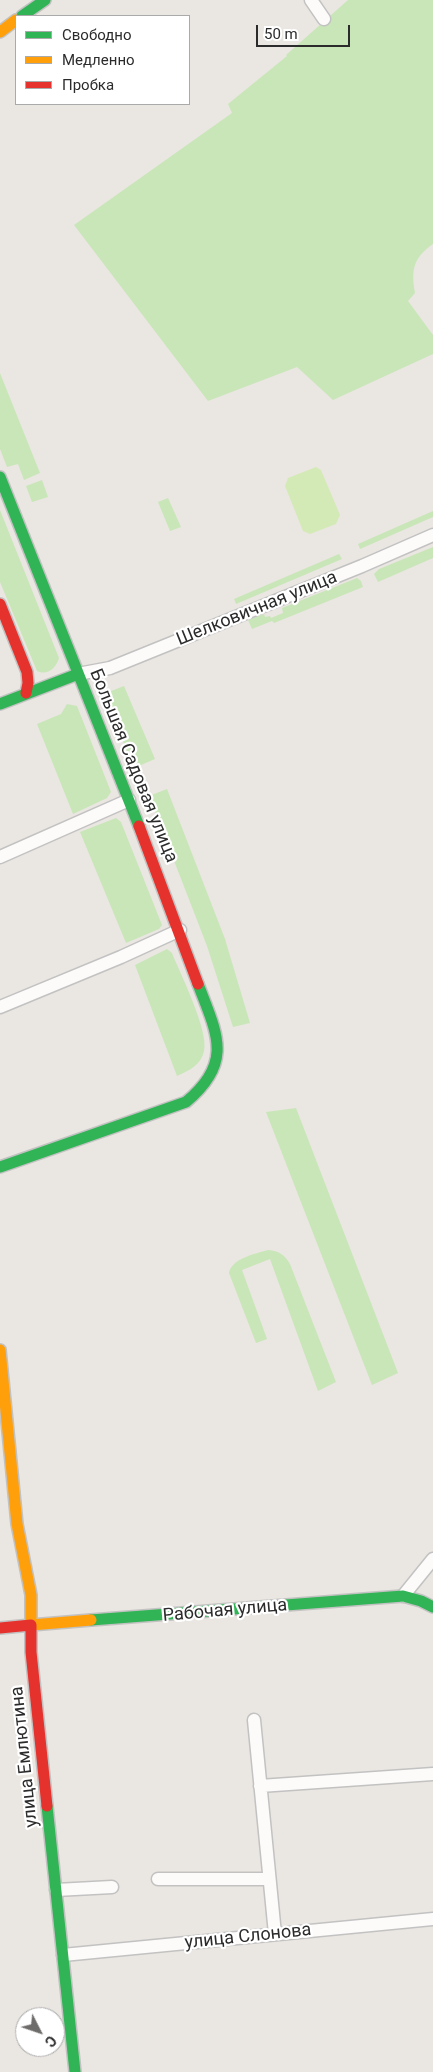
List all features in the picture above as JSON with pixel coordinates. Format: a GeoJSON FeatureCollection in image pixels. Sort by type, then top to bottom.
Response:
{"type":"FeatureCollection","features":[{"type":"Feature","properties":{"kind":"main road"},"geometry":{"type":"LineString","coordinates":[[23,15],[45,0]]}},
{"type":"Feature","properties":{"kind":"main road"},"geometry":{"type":"LineString","coordinates":[[0,32],[15,21]]}},
{"type":"Feature","properties":{"kind":"main road","name":"Большая Садовая улица"},"geometry":{"type":"LineString","coordinates":[[0,477],[180,930],[217,1034],[218,1058],[207,1083],[186,1102],[0,1167]]}},
{"type":"Feature","properties":{"kind":"main road"},"geometry":{"type":"LineString","coordinates":[[0,604],[27,672],[28,683],[26,693]]}},
{"type":"Feature","properties":{"kind":"main road"},"geometry":{"type":"LineString","coordinates":[[0,704],[78,674]]}},
{"type":"Feature","properties":{"kind":"main road","name":"улица Емлютина"},"geometry":{"type":"LineString","coordinates":[[0,1350],[4,1435],[17,1524],[31,1595],[31,1652],[75,2072]]}},
{"type":"Feature","properties":{"kind":"main road"},"geometry":{"type":"LineString","coordinates":[[403,1596],[421,1601],[433,1607]]}},
{"type":"Feature","properties":{"kind":"main road","name":"Рабочая улица"},"geometry":{"type":"LineString","coordinates":[[0,1628],[403,1596]]}},
{"type":"Feature","properties":{"kind":"street"},"geometry":{"type":"LineString","coordinates":[[310,0],[324,19]]}},
{"type":"Feature","properties":{"kind":"street","name":"Шелковичная улица"},"geometry":{"type":"LineString","coordinates":[[78,674],[110,668],[362,566],[433,535]]}},
{"type":"Feature","properties":{"kind":"street"},"geometry":{"type":"LineString","coordinates":[[0,857],[129,800]]}},
{"type":"Feature","properties":{"kind":"street"},"geometry":{"type":"LineString","coordinates":[[0,1007],[121,957],[180,930]]}},
{"type":"Feature","properties":{"kind":"street"},"geometry":{"type":"LineString","coordinates":[[403,1596],[433,1559]]}},
{"type":"Feature","properties":{"kind":"street"},"geometry":{"type":"LineString","coordinates":[[254,1720],[275,1934]]}},
{"type":"Feature","properties":{"kind":"street"},"geometry":{"type":"LineString","coordinates":[[260,1786],[433,1774]]}},
{"type":"Feature","properties":{"kind":"street"},"geometry":{"type":"LineString","coordinates":[[158,1879],[269,1879]]}},
{"type":"Feature","properties":{"kind":"street"},"geometry":{"type":"LineString","coordinates":[[56,1890],[112,1887]]}},
{"type":"Feature","properties":{"kind":"street","name":"улица Слонова"},"geometry":{"type":"LineString","coordinates":[[63,1955],[433,1918]]}},
{"type":"Feature","properties":{"kind":"green space"},"geometry":{"type":"Polygon","coordinates":[[[348,0],[433,0],[433,244],[417,260],[413,278],[415,293],[408,301],[433,335],[433,354],[333,400],[297,367],[208,401],[74,225],[232,113],[228,104],[287,56],[348,0]]]}},
{"type":"Feature","properties":{"kind":"green space"},"geometry":{"type":"Polygon","coordinates":[[[0,373],[40,473],[24,480],[18,464],[7,467],[0,449],[0,373]]]}},
{"type":"Feature","properties":{"kind":"green space"},"geometry":{"type":"Polygon","coordinates":[[[316,467],[321,470],[340,515],[336,524],[310,534],[303,531],[285,486],[288,478],[316,467]]]}},
{"type":"Feature","properties":{"kind":"green space"},"geometry":{"type":"Polygon","coordinates":[[[42,480],[48,497],[32,502],[26,486],[42,480]]]}},
{"type":"Feature","properties":{"kind":"green space"},"geometry":{"type":"Polygon","coordinates":[[[168,498],[181,527],[170,531],[158,502],[168,498]]]}},
{"type":"Feature","properties":{"kind":"green space"},"geometry":{"type":"Polygon","coordinates":[[[0,510],[59,658],[54,668],[48,672],[37,671],[0,582],[0,510]]]}},
{"type":"Feature","properties":{"kind":"green space"},"geometry":{"type":"Polygon","coordinates":[[[433,511],[433,517],[360,549],[358,544],[433,511]]]}},
{"type":"Feature","properties":{"kind":"green space"},"geometry":{"type":"Polygon","coordinates":[[[433,547],[433,558],[378,582],[374,574],[379,569],[433,547]]]}},
{"type":"Feature","properties":{"kind":"green space"},"geometry":{"type":"Polygon","coordinates":[[[339,554],[342,559],[236,604],[234,599],[339,554]]]}},
{"type":"Feature","properties":{"kind":"green space"},"geometry":{"type":"Polygon","coordinates":[[[357,578],[361,581],[363,587],[274,623],[272,621],[252,629],[248,620],[264,614],[265,617],[270,616],[271,618],[283,613],[282,608],[357,578]]]}},
{"type":"Feature","properties":{"kind":"green space"},"geometry":{"type":"Polygon","coordinates":[[[124,686],[155,759],[134,768],[105,698],[106,693],[124,686]]]}},
{"type":"Feature","properties":{"kind":"green space"},"geometry":{"type":"Polygon","coordinates":[[[67,704],[77,706],[111,792],[107,798],[73,814],[37,724],[61,714],[67,704]]]}},
{"type":"Feature","properties":{"kind":"green space"},"geometry":{"type":"Polygon","coordinates":[[[167,789],[225,939],[250,1023],[233,1027],[207,946],[149,796],[167,789]]]}},
{"type":"Feature","properties":{"kind":"green space"},"geometry":{"type":"Polygon","coordinates":[[[116,818],[121,822],[162,925],[159,929],[126,943],[80,832],[116,818]]]}},
{"type":"Feature","properties":{"kind":"green space"},"geometry":{"type":"Polygon","coordinates":[[[167,949],[172,953],[193,1002],[204,1042],[203,1056],[198,1063],[177,1076],[135,965],[167,949]]]}},
{"type":"Feature","properties":{"kind":"green space"},"geometry":{"type":"Polygon","coordinates":[[[296,1108],[398,1373],[372,1385],[266,1112],[296,1108]]]}},
{"type":"Feature","properties":{"kind":"green space"},"geometry":{"type":"Polygon","coordinates":[[[268,1250],[281,1254],[290,1264],[336,1382],[318,1391],[270,1259],[242,1270],[267,1339],[256,1343],[229,1273],[239,1260],[268,1250]]]}},
{"type":"Feature","properties":{"kind":"traffic: fast"},"geometry":{"type":"LineString","coordinates":[[23,15],[45,0]]}},
{"type":"Feature","properties":{"kind":"traffic: fast"},"geometry":{"type":"LineString","coordinates":[[0,477],[139,826]]}},
{"type":"Feature","properties":{"kind":"traffic: fast"},"geometry":{"type":"LineString","coordinates":[[0,704],[78,674]]}},
{"type":"Feature","properties":{"kind":"traffic: fast"},"geometry":{"type":"LineString","coordinates":[[0,1167],[186,1102],[211,1074],[216,1060],[215,1033],[198,984]]}},
{"type":"Feature","properties":{"kind":"traffic: fast"},"geometry":{"type":"LineString","coordinates":[[91,1620],[403,1596],[421,1601],[433,1607]]}},
{"type":"Feature","properties":{"kind":"traffic: fast"},"geometry":{"type":"LineString","coordinates":[[47,1806],[75,2072]]}},
{"type":"Feature","properties":{"kind":"traffic: slow"},"geometry":{"type":"LineString","coordinates":[[0,32],[15,21]]}},
{"type":"Feature","properties":{"kind":"traffic: slow"},"geometry":{"type":"LineString","coordinates":[[0,1350],[17,1524],[31,1595],[31,1625],[91,1620]]}},
{"type":"Feature","properties":{"kind":"traffic: jam"},"geometry":{"type":"LineString","coordinates":[[0,604],[27,672],[28,683],[26,693]]}},
{"type":"Feature","properties":{"kind":"traffic: jam"},"geometry":{"type":"LineString","coordinates":[[139,826],[198,984]]}},
{"type":"Feature","properties":{"kind":"traffic: jam"},"geometry":{"type":"LineString","coordinates":[[0,1628],[31,1625],[31,1652],[47,1806]]}}]}
